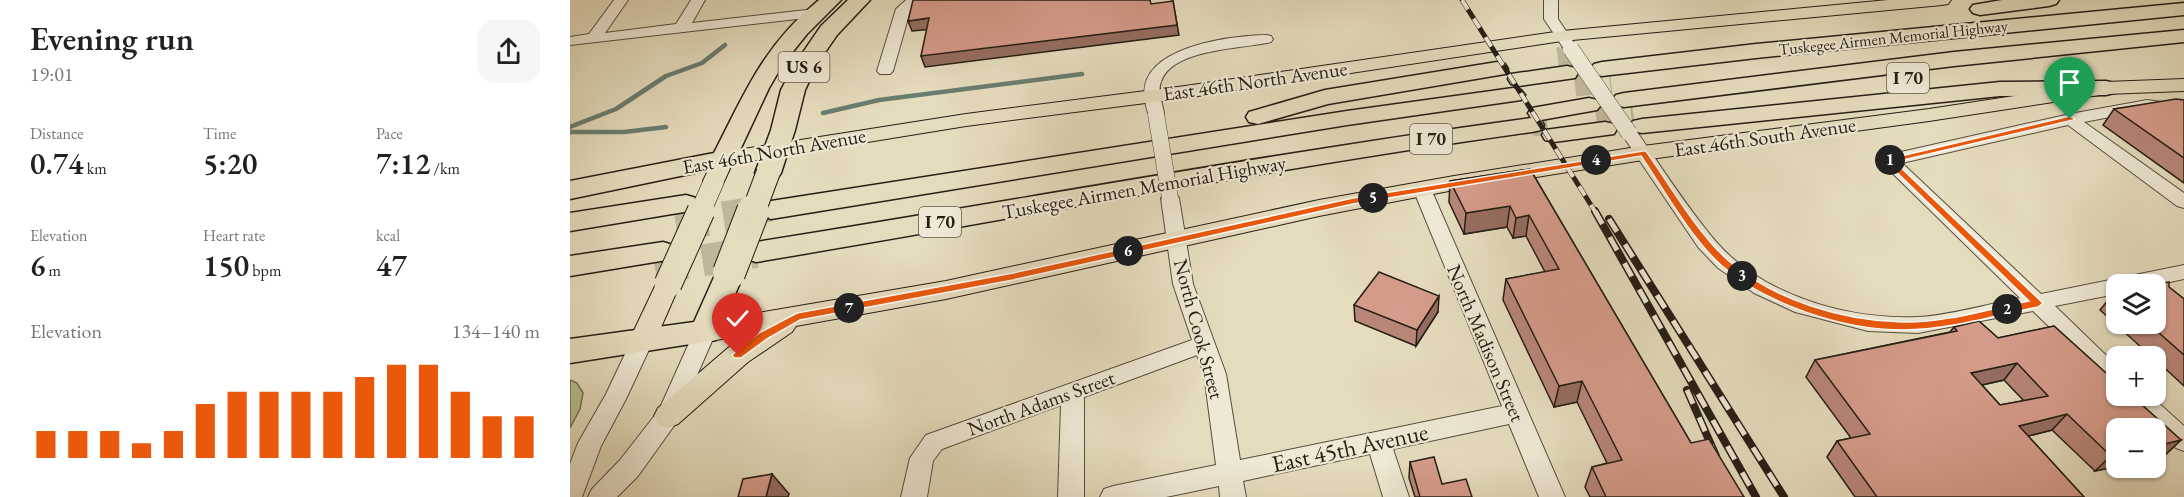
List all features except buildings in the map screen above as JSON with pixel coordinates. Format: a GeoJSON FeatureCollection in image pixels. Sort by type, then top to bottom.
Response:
{"type":"FeatureCollection","features":[{"type":"Feature","properties":{"kind":"highway","name":"US 6"},"geometry":{"type":"LineString","coordinates":[[705,332],[729,273],[773,180],[793,90],[806,64],[829,31],[860,0]]}},
{"type":"Feature","properties":{"kind":"highway"},"geometry":{"type":"LineString","coordinates":[[1602,68],[2049,0]]}},
{"type":"Feature","properties":{"kind":"highway","name":"US 6"},"geometry":{"type":"LineString","coordinates":[[719,170],[764,77],[797,32],[823,7]]}},
{"type":"Feature","properties":{"kind":"highway","name":"Tuskegee Airmen Memorial Highway"},"geometry":{"type":"LineString","coordinates":[[1602,68],[2184,9]]}},
{"type":"Feature","properties":{"kind":"highway"},"geometry":{"type":"LineString","coordinates":[[1602,68],[1805,58],[2184,20]]}},
{"type":"Feature","properties":{"kind":"highway"},"geometry":{"type":"LineString","coordinates":[[1632,118],[1943,61],[2184,36]]}},
{"type":"Feature","properties":{"kind":"highway","name":"I 70"},"geometry":{"type":"LineString","coordinates":[[1632,118],[1888,80],[2184,48]]}},
{"type":"Feature","properties":{"kind":"highway"},"geometry":{"type":"LineString","coordinates":[[1526,103],[1567,60]]}},
{"type":"Feature","properties":{"kind":"highway"},"geometry":{"type":"LineString","coordinates":[[1526,103],[1567,60]]}},
{"type":"Feature","properties":{"kind":"highway"},"geometry":{"type":"LineString","coordinates":[[1632,118],[2000,89],[2106,88]]}},
{"type":"Feature","properties":{"kind":"highway"},"geometry":{"type":"LineString","coordinates":[[773,180],[1347,118],[1526,103],[1597,117]]}},
{"type":"Feature","properties":{"kind":"highway","name":"I 70"},"geometry":{"type":"LineString","coordinates":[[773,180],[1256,118],[1526,103]]}},
{"type":"Feature","properties":{"kind":"highway","name":"Tuskegee Airmen Memorial Highway"},"geometry":{"type":"LineString","coordinates":[[1526,103],[1422,150],[1371,147],[1026,208],[758,244],[1187,167],[1526,103]]}},
{"type":"Feature","properties":{"kind":"highway","name":"East 46th North Avenue"},"geometry":{"type":"LineString","coordinates":[[646,174],[719,170]]}},
{"type":"Feature","properties":{"kind":"highway"},"geometry":{"type":"LineString","coordinates":[[570,190],[646,174]]}},
{"type":"Feature","properties":{"kind":"highway"},"geometry":{"type":"LineString","coordinates":[[570,222],[681,214],[570,242]]}},
{"type":"Feature","properties":{"kind":"highway"},"geometry":{"type":"LineString","coordinates":[[570,266],[662,268]]}},
{"type":"Feature","properties":{"kind":"highway"},"geometry":{"type":"LineString","coordinates":[[570,282],[662,268]]}},
{"type":"Feature","properties":{"kind":"highway","name":"East 46th South Avenue"},"geometry":{"type":"LineString","coordinates":[[570,351],[705,332]]}},
{"type":"Feature","properties":{"kind":"main road","name":"East 46th North Avenue"},"geometry":{"type":"LineString","coordinates":[[719,170],[773,180],[966,120],[1155,105],[1567,60],[1942,0]]}},
{"type":"Feature","properties":{"kind":"main road","name":"East 46th South Avenue"},"geometry":{"type":"LineString","coordinates":[[705,332],[980,284],[1319,208],[1422,189],[1643,153],[1929,115],[2106,88],[2184,85]]}},
{"type":"Feature","properties":{"kind":"main road"},"geometry":{"type":"LineString","coordinates":[[642,341],[662,268],[719,170]]}},
{"type":"Feature","properties":{"kind":"main road","name":"East 46th North Avenue"},"geometry":{"type":"LineString","coordinates":[[570,182],[646,174]]}},
{"type":"Feature","properties":{"kind":"main road"},"geometry":{"type":"LineString","coordinates":[[668,416],[738,355],[763,336],[797,317]]}},
{"type":"Feature","properties":{"kind":"street"},"geometry":{"type":"LineString","coordinates":[[594,38],[621,0]]}},
{"type":"Feature","properties":{"kind":"street"},"geometry":{"type":"LineString","coordinates":[[681,29],[698,0]]}},
{"type":"Feature","properties":{"kind":"street"},"geometry":{"type":"LineString","coordinates":[[885,71],[903,9],[915,0]]}},
{"type":"Feature","properties":{"kind":"street"},"geometry":{"type":"LineString","coordinates":[[1551,0],[1551,19],[1567,60],[1632,118],[1643,153],[1706,242],[1725,263],[1761,288],[1802,307],[1846,319],[1903,326],[1940,322],[2106,288]]}},
{"type":"Feature","properties":{"kind":"street"},"geometry":{"type":"LineString","coordinates":[[570,41],[681,29],[823,7]]}},
{"type":"Feature","properties":{"kind":"street"},"geometry":{"type":"LineString","coordinates":[[1155,105],[1153,81],[1170,62],[1225,42],[1266,39]]}},
{"type":"Feature","properties":{"kind":"street","name":"North Cook Street"},"geometry":{"type":"LineString","coordinates":[[1155,105],[1185,290],[1215,374],[1232,485]]}},
{"type":"Feature","properties":{"kind":"street"},"geometry":{"type":"LineString","coordinates":[[2106,368],[1889,160],[2137,106],[2159,106],[2184,110]]}},
{"type":"Feature","properties":{"kind":"street"},"geometry":{"type":"LineString","coordinates":[[2070,119],[2184,202]]}},
{"type":"Feature","properties":{"kind":"street","name":"North Madison Street"},"geometry":{"type":"LineString","coordinates":[[1422,189],[1552,497]]}},
{"type":"Feature","properties":{"kind":"street"},"geometry":{"type":"LineString","coordinates":[[2166,280],[2184,272]]}},
{"type":"Feature","properties":{"kind":"street"},"geometry":{"type":"LineString","coordinates":[[601,497],[629,468],[668,416],[705,332]]}},
{"type":"Feature","properties":{"kind":"street"},"geometry":{"type":"LineString","coordinates":[[570,496],[590,443],[624,381],[642,341]]}},
{"type":"Feature","properties":{"kind":"street","name":"North Adams Street"},"geometry":{"type":"LineString","coordinates":[[914,497],[922,458],[934,442],[1204,344]]}},
{"type":"Feature","properties":{"kind":"street"},"geometry":{"type":"LineString","coordinates":[[1071,497],[1073,392]]}},
{"type":"Feature","properties":{"kind":"street"},"geometry":{"type":"LineString","coordinates":[[2147,406],[2184,441]]}},
{"type":"Feature","properties":{"kind":"street","name":"East 45th Avenue"},"geometry":{"type":"LineString","coordinates":[[1113,497],[1232,485],[1380,442],[1516,413]]}},
{"type":"Feature","properties":{"kind":"street"},"geometry":{"type":"LineString","coordinates":[[1380,442],[1396,497]]}},
{"type":"Feature","properties":{"kind":"green space"},"geometry":{"type":"Polygon","coordinates":[[[570,380],[577,383],[583,393],[580,409],[570,428],[570,380]]]}},
{"type":"Feature","properties":{"kind":"waterway"},"geometry":{"type":"LineString","coordinates":[[570,127],[616,109],[666,76],[702,63],[725,45]]}},
{"type":"Feature","properties":{"kind":"waterway"},"geometry":{"type":"LineString","coordinates":[[823,113],[879,100],[1082,74]]}},
{"type":"Feature","properties":{"kind":"waterway"},"geometry":{"type":"LineString","coordinates":[[570,132],[624,132],[666,127]]}},
{"type":"Feature","properties":{"kind":"tunnel"},"geometry":{"type":"LineString","coordinates":[[1558,59],[1592,54]]}},
{"type":"Feature","properties":{"kind":"tunnel"},"geometry":{"type":"LineString","coordinates":[[1575,85],[1611,81]]}},
{"type":"Feature","properties":{"kind":"tunnel"},"geometry":{"type":"LineString","coordinates":[[1596,117],[1633,112]]}},
{"type":"Feature","properties":{"kind":"tunnel"},"geometry":{"type":"LineString","coordinates":[[1532,125],[1547,123]]}},
{"type":"Feature","properties":{"kind":"tunnel"},"geometry":{"type":"LineString","coordinates":[[755,213],[771,210]]}},
{"type":"Feature","properties":{"kind":"tunnel"},"geometry":{"type":"LineString","coordinates":[[676,225],[765,211]]}},
{"type":"Feature","properties":{"kind":"tunnel"},"geometry":{"type":"LineString","coordinates":[[655,268],[756,252]]}},
{"type":"Feature","properties":{"kind":"railway"},"geometry":{"type":"LineString","coordinates":[[1462,0],[1596,213]]}},
{"type":"Feature","properties":{"kind":"railway"},"geometry":{"type":"LineString","coordinates":[[1595,211],[1756,497]]}},
{"type":"Feature","properties":{"kind":"railway"},"geometry":{"type":"LineString","coordinates":[[1609,219],[1784,497]]}},
{"type":"Feature","properties":{"kind":"railway"},"geometry":{"type":"LineString","coordinates":[[1687,390],[1716,456]]}},
{"type":"Feature","properties":{"kind":"route"},"geometry":{"type":"LineString","coordinates":[[738,355],[763,336],[797,317],[1013,277],[1353,201],[1643,153],[1659,179],[1706,242],[1725,263],[1761,288],[1802,307],[1846,319],[1903,326],[1940,322],[2038,303],[1889,160],[2070,119]]}}]}
